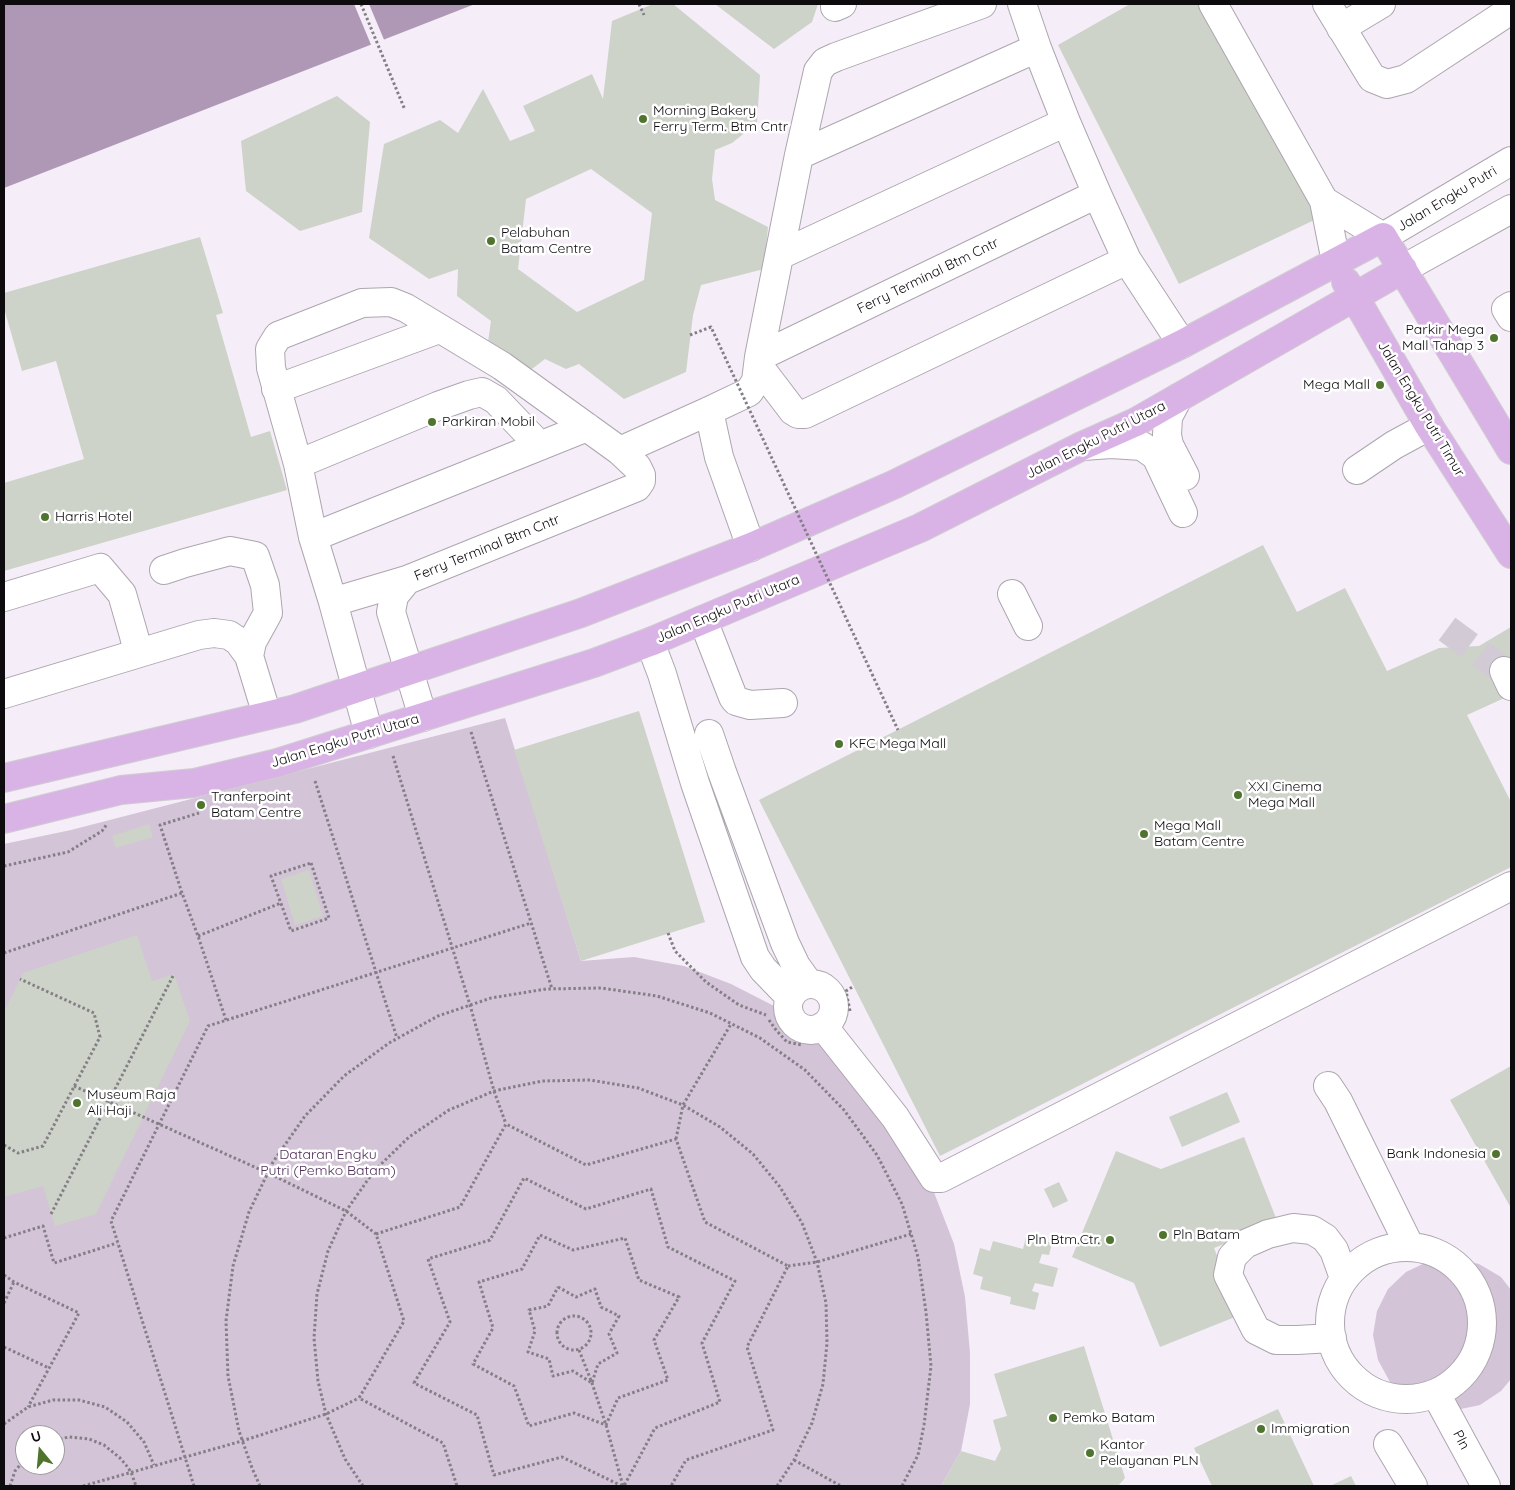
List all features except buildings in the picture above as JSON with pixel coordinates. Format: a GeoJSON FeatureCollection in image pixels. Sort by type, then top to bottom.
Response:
{"type":"FeatureCollection","features":[{"type":"Feature","properties":{"kind":"main road"},"geometry":{"type":"LineString","coordinates":[[4,778],[295,709],[581,613],[750,547],[893,485],[1182,344],[1382,237],[1511,450]]}},
{"type":"Feature","properties":{"kind":"main road","name":"Jalan Engku Putri Timur"},"geometry":{"type":"LineString","coordinates":[[1336,262],[1354,297],[1429,426],[1511,554]]}},
{"type":"Feature","properties":{"kind":"main road","name":"Jalan Engku Putri Utara"},"geometry":{"type":"LineString","coordinates":[[4,819],[121,790],[194,783],[277,763],[594,663],[650,642],[920,528],[1082,446],[1136,422],[1403,269]]}},
{"type":"Feature","properties":{"kind":"street"},"geometry":{"type":"LineString","coordinates":[[835,4],[835,7],[842,4]]}},
{"type":"Feature","properties":{"kind":"street"},"geometry":{"type":"LineString","coordinates":[[1022,4],[1066,122],[1127,260],[1182,344]]}},
{"type":"Feature","properties":{"kind":"street"},"geometry":{"type":"LineString","coordinates":[[1212,4],[1324,201],[1336,262]]}},
{"type":"Feature","properties":{"kind":"street"},"geometry":{"type":"LineString","coordinates":[[1327,4],[1372,78],[1388,84],[1406,79],[1511,10]]}},
{"type":"Feature","properties":{"kind":"street"},"geometry":{"type":"LineString","coordinates":[[1341,28],[1381,4]]}},
{"type":"Feature","properties":{"kind":"street"},"geometry":{"type":"LineString","coordinates":[[368,734],[333,602],[313,537],[298,464],[271,368],[270,349],[278,336],[362,303],[391,302],[406,308],[502,366],[620,451],[749,392],[756,381],[799,155],[818,71],[825,62],[971,5]]}},
{"type":"Feature","properties":{"kind":"street"},"geometry":{"type":"LineString","coordinates":[[799,155],[1037,48]]}},
{"type":"Feature","properties":{"kind":"street"},"geometry":{"type":"LineString","coordinates":[[780,255],[1066,122]]}},
{"type":"Feature","properties":{"kind":"street","name":"Jalan Engku Putri"},"geometry":{"type":"LineString","coordinates":[[1382,237],[1511,161]]}},
{"type":"Feature","properties":{"kind":"street","name":"Ferry Terminal Btm Cntr"},"geometry":{"type":"LineString","coordinates":[[759,361],[1097,194]]}},
{"type":"Feature","properties":{"kind":"street"},"geometry":{"type":"LineString","coordinates":[[1324,201],[1382,237]]}},
{"type":"Feature","properties":{"kind":"street"},"geometry":{"type":"LineString","coordinates":[[1403,269],[1511,209]]}},
{"type":"Feature","properties":{"kind":"street"},"geometry":{"type":"LineString","coordinates":[[759,361],[793,411],[798,414],[804,414],[1127,260]]}},
{"type":"Feature","properties":{"kind":"street"},"geometry":{"type":"LineString","coordinates":[[1511,306],[1506,309],[1511,318]]}},
{"type":"Feature","properties":{"kind":"street"},"geometry":{"type":"LineString","coordinates":[[276,389],[439,329]]}},
{"type":"Feature","properties":{"kind":"street"},"geometry":{"type":"LineString","coordinates":[[298,464],[438,406],[482,392],[496,400],[540,446]]}},
{"type":"Feature","properties":{"kind":"street"},"geometry":{"type":"LineString","coordinates":[[1082,446],[1111,444],[1142,446],[1156,456],[1190,509],[1167,435],[1168,417],[1178,398]]}},
{"type":"Feature","properties":{"kind":"street"},"geometry":{"type":"LineString","coordinates":[[709,411],[719,457],[750,547]]}},
{"type":"Feature","properties":{"kind":"street"},"geometry":{"type":"LineString","coordinates":[[1357,470],[1394,445],[1429,426]]}},
{"type":"Feature","properties":{"kind":"street"},"geometry":{"type":"LineString","coordinates":[[313,537],[587,427]]}},
{"type":"Feature","properties":{"kind":"street","name":"Ferry Terminal Btm Cntr"},"geometry":{"type":"LineString","coordinates":[[333,602],[407,580],[637,487],[641,481],[638,467],[620,451]]}},
{"type":"Feature","properties":{"kind":"street"},"geometry":{"type":"LineString","coordinates":[[164,570],[230,551],[255,556],[265,585],[268,613],[252,642],[249,656]]}},
{"type":"Feature","properties":{"kind":"street"},"geometry":{"type":"LineString","coordinates":[[4,597],[100,568],[122,594],[138,654]]}},
{"type":"Feature","properties":{"kind":"street"},"geometry":{"type":"LineString","coordinates":[[407,580],[394,596],[391,612],[424,717]]}},
{"type":"Feature","properties":{"kind":"street"},"geometry":{"type":"LineString","coordinates":[[1012,594],[1028,626]]}},
{"type":"Feature","properties":{"kind":"street"},"geometry":{"type":"LineString","coordinates":[[682,742],[709,734],[719,725],[733,705],[733,697],[703,620]]}},
{"type":"Feature","properties":{"kind":"street"},"geometry":{"type":"LineString","coordinates":[[4,694],[199,635],[214,633],[229,635],[238,641],[249,656],[267,715]]}},
{"type":"Feature","properties":{"kind":"street"},"geometry":{"type":"LineString","coordinates":[[650,642],[755,957],[767,974],[799,991]]}},
{"type":"Feature","properties":{"kind":"street"},"geometry":{"type":"LineString","coordinates":[[733,697],[736,701],[750,705],[783,703]]}},
{"type":"Feature","properties":{"kind":"street"},"geometry":{"type":"LineString","coordinates":[[709,734],[791,957],[799,991]]}},
{"type":"Feature","properties":{"kind":"street"},"geometry":{"type":"LineString","coordinates":[[824,1026],[895,1116],[934,1178],[941,1178],[1511,886]]}},
{"type":"Feature","properties":{"kind":"street"},"geometry":{"type":"LineString","coordinates":[[817,984],[830,993],[834,1008],[829,1022],[817,1029],[810,1030],[802,1029],[796,1025],[791,1019],[788,1005],[799,991],[817,984]]}},
{"type":"Feature","properties":{"kind":"street"},"geometry":{"type":"LineString","coordinates":[[1328,1086],[1338,1101],[1410,1247]]}},
{"type":"Feature","properties":{"kind":"street"},"geometry":{"type":"LineString","coordinates":[[1332,1338],[1276,1340],[1256,1330],[1228,1275],[1232,1257],[1245,1244],[1268,1234],[1293,1228],[1312,1230],[1325,1238],[1334,1250],[1344,1278]]}},
{"type":"Feature","properties":{"kind":"street"},"geometry":{"type":"LineString","coordinates":[[1410,1247],[1436,1252],[1457,1266],[1474,1286],[1482,1310],[1482,1335],[1474,1360],[1458,1380],[1436,1394],[1412,1400],[1387,1397],[1364,1387],[1346,1371],[1334,1349],[1330,1325],[1333,1300],[1344,1278],[1362,1260],[1385,1250],[1410,1247]]}},
{"type":"Feature","properties":{"kind":"street","name":"Pln"},"geometry":{"type":"LineString","coordinates":[[1436,1394],[1486,1486]]}},
{"type":"Feature","properties":{"kind":"street"},"geometry":{"type":"LineString","coordinates":[[1388,1444],[1413,1486]]}},
{"type":"Feature","properties":{"kind":"path"},"geometry":{"type":"LineString","coordinates":[[361,4],[404,110]]}},
{"type":"Feature","properties":{"kind":"path"},"geometry":{"type":"LineString","coordinates":[[639,4],[644,15]]}},
{"type":"Feature","properties":{"kind":"path"},"geometry":{"type":"LineString","coordinates":[[690,335],[711,326],[898,730]]}},
{"type":"Feature","properties":{"kind":"path"},"geometry":{"type":"LineString","coordinates":[[470,730],[552,988]]}},
{"type":"Feature","properties":{"kind":"path"},"geometry":{"type":"LineString","coordinates":[[384,758],[401,752]]}},
{"type":"Feature","properties":{"kind":"path"},"geometry":{"type":"LineString","coordinates":[[393,755],[470,1005],[494,1092],[506,1124],[586,1166],[676,1139]]}},
{"type":"Feature","properties":{"kind":"path"},"geometry":{"type":"LineString","coordinates":[[314,779],[397,1038]]}},
{"type":"Feature","properties":{"kind":"path"},"geometry":{"type":"LineString","coordinates":[[4,866],[68,852],[102,832],[112,818],[121,790]]}},
{"type":"Feature","properties":{"kind":"path"},"geometry":{"type":"LineString","coordinates":[[205,812],[160,825],[226,1020]]}},
{"type":"Feature","properties":{"kind":"path"},"geometry":{"type":"LineString","coordinates":[[311,863],[329,918],[291,931],[281,903],[271,876],[311,863]]}},
{"type":"Feature","properties":{"kind":"path"},"geometry":{"type":"LineString","coordinates":[[4,953],[182,893]]}},
{"type":"Feature","properties":{"kind":"path"},"geometry":{"type":"LineString","coordinates":[[198,936],[281,903]]}},
{"type":"Feature","properties":{"kind":"path"},"geometry":{"type":"LineString","coordinates":[[194,1486],[111,1222],[208,1026],[531,923]]}},
{"type":"Feature","properties":{"kind":"path"},"geometry":{"type":"LineString","coordinates":[[51,1214],[174,974]]}},
{"type":"Feature","properties":{"kind":"path"},"geometry":{"type":"LineString","coordinates":[[4,1145],[18,1153],[43,1146],[100,1037],[94,1013],[20,979]]}},
{"type":"Feature","properties":{"kind":"path"},"geometry":{"type":"LineString","coordinates":[[260,1486],[239,1431],[228,1376],[226,1321],[233,1266],[249,1212],[273,1162],[305,1116],[344,1076],[397,1038],[438,1016],[491,998],[552,988],[601,988],[657,996],[710,1013],[760,1038],[805,1070],[844,1110],[877,1154],[902,1204],[918,1257],[931,1366],[924,1425],[918,1455],[902,1486]]}},
{"type":"Feature","properties":{"kind":"path"},"geometry":{"type":"LineString","coordinates":[[731,1024],[684,1105],[676,1139],[705,1222],[788,1266],[817,1262],[911,1234]]}},
{"type":"Feature","properties":{"kind":"path"},"geometry":{"type":"LineString","coordinates":[[363,1486],[345,1459],[326,1414],[318,1381],[314,1338],[317,1294],[328,1251],[346,1211],[374,1171],[409,1137],[449,1110],[494,1092],[542,1081],[590,1080],[638,1088],[684,1105],[720,1127],[753,1154],[780,1187],[802,1223],[817,1262],[826,1303],[827,1343],[823,1384],[812,1423],[794,1460],[776,1486]]}},
{"type":"Feature","properties":{"kind":"path"},"geometry":{"type":"LineString","coordinates":[[74,1086],[268,1173],[346,1211],[376,1234],[404,1321],[359,1398],[326,1414],[242,1441],[83,1486]]}},
{"type":"Feature","properties":{"kind":"path"},"geometry":{"type":"LineString","coordinates":[[376,1234],[460,1207],[506,1124]]}},
{"type":"Feature","properties":{"kind":"path"},"geometry":{"type":"LineString","coordinates":[[524,1178],[586,1210],[651,1190],[668,1247],[735,1281],[702,1343],[720,1402],[655,1428],[623,1486],[562,1457],[494,1475],[477,1414],[414,1383],[450,1322],[428,1259],[490,1240],[524,1178]]}},
{"type":"Feature","properties":{"kind":"path"},"geometry":{"type":"LineString","coordinates":[[4,1238],[43,1226],[54,1263],[117,1243]]}},
{"type":"Feature","properties":{"kind":"path"},"geometry":{"type":"LineString","coordinates":[[540,1235],[573,1250],[625,1238],[639,1280],[679,1297],[654,1340],[668,1380],[618,1398],[606,1426],[574,1412],[529,1426],[514,1386],[473,1364],[492,1328],[479,1282],[522,1269],[540,1235]]}},
{"type":"Feature","properties":{"kind":"path"},"geometry":{"type":"LineString","coordinates":[[671,1486],[686,1460],[773,1430],[747,1347],[788,1266]]}},
{"type":"Feature","properties":{"kind":"path"},"geometry":{"type":"LineString","coordinates":[[4,1275],[14,1282],[79,1313],[28,1407]]}},
{"type":"Feature","properties":{"kind":"path"},"geometry":{"type":"LineString","coordinates":[[4,1303],[14,1282]]}},
{"type":"Feature","properties":{"kind":"path"},"geometry":{"type":"LineString","coordinates":[[558,1287],[576,1296],[595,1289],[601,1308],[619,1316],[610,1334],[617,1353],[598,1364],[592,1383],[574,1370],[553,1376],[549,1360],[528,1352],[535,1331],[529,1310],[548,1306],[558,1287]]}},
{"type":"Feature","properties":{"kind":"path"},"geometry":{"type":"LineString","coordinates":[[575,1316],[586,1321],[590,1326],[590,1338],[584,1348],[579,1350],[568,1350],[559,1344],[556,1333],[564,1319],[575,1316]]}},
{"type":"Feature","properties":{"kind":"path"},"geometry":{"type":"LineString","coordinates":[[4,1347],[49,1368]]}},
{"type":"Feature","properties":{"kind":"path"},"geometry":{"type":"LineString","coordinates":[[579,1350],[606,1426],[623,1486]]}},
{"type":"Feature","properties":{"kind":"path"},"geometry":{"type":"LineString","coordinates":[[359,1398],[443,1443],[457,1486]]}},
{"type":"Feature","properties":{"kind":"path"},"geometry":{"type":"LineString","coordinates":[[4,1422],[28,1407],[53,1400],[79,1400],[105,1408],[127,1422],[144,1442],[154,1466]]}},
{"type":"Feature","properties":{"kind":"path"},"geometry":{"type":"LineString","coordinates":[[65,1438],[88,1439],[104,1445],[120,1458],[131,1472],[136,1486]]}},
{"type":"Feature","properties":{"kind":"path"},"geometry":{"type":"LineString","coordinates":[[794,1460],[841,1486]]}},
{"type":"Feature","properties":{"kind":"path"},"geometry":{"type":"LineString","coordinates":[[10,1486],[15,1471]]}},
{"type":"Feature","properties":{"kind":"green space","name":"Dataran Engku Putri (Pemko Batam)"},"geometry":{"type":"Polygon","coordinates":[[[505,718],[581,961],[634,957],[684,966],[731,984],[776,1007],[818,1037],[923,1164],[954,1244],[965,1297],[970,1353],[970,1404],[961,1451],[941,1486],[4,1486],[4,844],[71,830],[505,718]]]}},
{"type":"Feature","properties":{"kind":"green space"},"geometry":{"type":"Polygon","coordinates":[[[1454,1258],[1479,1264],[1501,1277],[1511,1290],[1511,1379],[1501,1391],[1480,1405],[1456,1410],[1430,1408],[1408,1399],[1390,1382],[1378,1360],[1373,1335],[1377,1311],[1388,1289],[1406,1272],[1429,1261],[1454,1258]]]}},
{"type":"Feature","properties":{"kind":"shaded area"},"geometry":{"type":"Polygon","coordinates":[[[4,4],[475,4],[4,188],[4,4]]]}},
{"type":"Feature","properties":{"kind":"pier"},"geometry":{"type":"Polygon","coordinates":[[[354,4],[369,4],[385,42],[372,47],[354,4]]]}},
{"type":"Feature","properties":{"kind":"tunnel"},"geometry":{"type":"LineString","coordinates":[[1447,629],[1504,671]]}},
{"type":"Feature","properties":{"kind":"place","name":"Morning Bakery Ferry Term. Btm Cntr"},"geometry":{"type":"Point","coordinates":[643,119]}},
{"type":"Feature","properties":{"kind":"place","name":"Pelabuhan Batam Centre"},"geometry":{"type":"Point","coordinates":[491,241]}},
{"type":"Feature","properties":{"kind":"place","name":"Parkir Mega Mall Tahap 3"},"geometry":{"type":"Point","coordinates":[1494,338]}},
{"type":"Feature","properties":{"kind":"place","name":"Mega Mall"},"geometry":{"type":"Point","coordinates":[1380,385]}},
{"type":"Feature","properties":{"kind":"place","name":"Parkiran Mobil"},"geometry":{"type":"Point","coordinates":[432,422]}},
{"type":"Feature","properties":{"kind":"place","name":"Harris Hotel"},"geometry":{"type":"Point","coordinates":[45,517]}},
{"type":"Feature","properties":{"kind":"place","name":"KFC Mega Mall"},"geometry":{"type":"Point","coordinates":[839,744]}},
{"type":"Feature","properties":{"kind":"place","name":"XXI Cinema Mega Mall"},"geometry":{"type":"Point","coordinates":[1238,795]}},
{"type":"Feature","properties":{"kind":"place","name":"Tranferpoint Batam Centre"},"geometry":{"type":"Point","coordinates":[201,805]}},
{"type":"Feature","properties":{"kind":"place","name":"Mega Mall Batam Centre"},"geometry":{"type":"Point","coordinates":[1144,834]}},
{"type":"Feature","properties":{"kind":"place","name":"Museum Raja Ali Haji"},"geometry":{"type":"Point","coordinates":[77,1103]}},
{"type":"Feature","properties":{"kind":"place","name":"Bank Indonesia"},"geometry":{"type":"Point","coordinates":[1496,1154]}},
{"type":"Feature","properties":{"kind":"place","name":"Pln Batam"},"geometry":{"type":"Point","coordinates":[1163,1235]}},
{"type":"Feature","properties":{"kind":"place","name":"Pln Btm.Ctr."},"geometry":{"type":"Point","coordinates":[1110,1240]}},
{"type":"Feature","properties":{"kind":"place","name":"Pemko Batam"},"geometry":{"type":"Point","coordinates":[1053,1418]}},
{"type":"Feature","properties":{"kind":"place","name":"Immigration"},"geometry":{"type":"Point","coordinates":[1261,1429]}},
{"type":"Feature","properties":{"kind":"place","name":"Kantor Pelayanan PLN"},"geometry":{"type":"Point","coordinates":[1090,1453]}}]}
